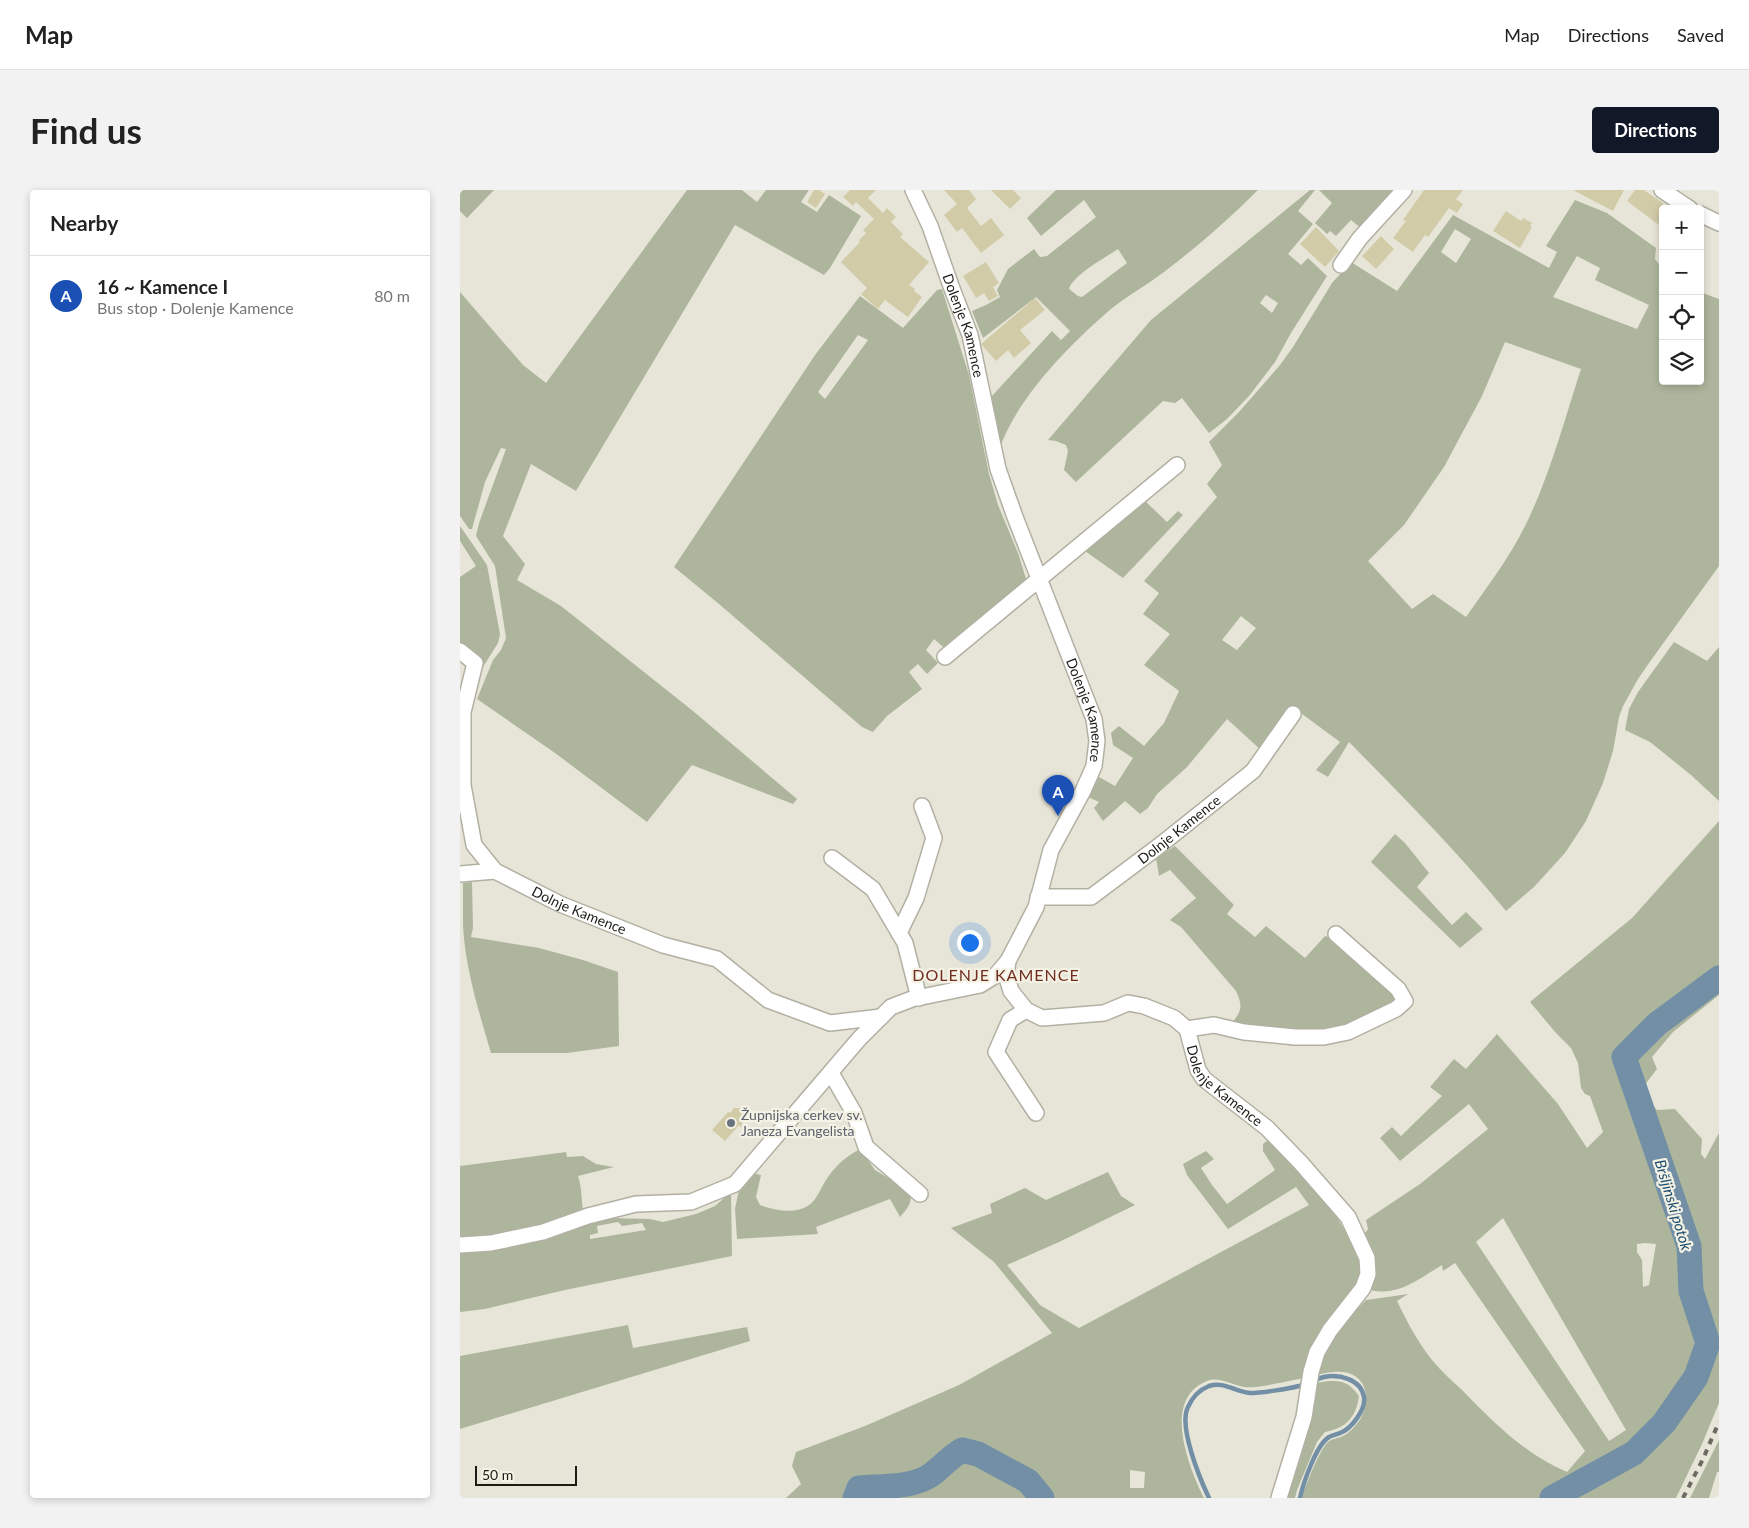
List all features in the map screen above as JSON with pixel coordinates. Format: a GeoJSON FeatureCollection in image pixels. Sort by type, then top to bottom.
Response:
{"type":"FeatureCollection","features":[{"type":"Feature","properties":{"kind":"street","name":"Dolenje Kamence"},"geometry":{"type":"LineString","coordinates":[[914,190],[930,226],[970,335],[998,469],[1015,517],[1088,699],[1094,719],[1096,741],[1094,766],[1083,791],[1051,850],[1036,907],[1008,961]]}},
{"type":"Feature","properties":{"kind":"street"},"geometry":{"type":"LineString","coordinates":[[1342,265],[1360,238],[1404,190]]}},
{"type":"Feature","properties":{"kind":"street"},"geometry":{"type":"LineString","coordinates":[[1662,190],[1684,205]]}},
{"type":"Feature","properties":{"kind":"street"},"geometry":{"type":"LineString","coordinates":[[1704,216],[1719,223]]}},
{"type":"Feature","properties":{"kind":"street"},"geometry":{"type":"LineString","coordinates":[[945,657],[1177,465]]}},
{"type":"Feature","properties":{"kind":"street","name":"Dolnje Kamence"},"geometry":{"type":"LineString","coordinates":[[460,651],[475,663],[463,712],[463,785],[474,845],[495,871],[569,908],[663,945],[717,959],[768,1000],[830,1023],[881,1017]]}},
{"type":"Feature","properties":{"kind":"street","name":"Dolnje Kamence"},"geometry":{"type":"LineString","coordinates":[[1038,897],[1091,897],[1253,771],[1293,714]]}},
{"type":"Feature","properties":{"kind":"street"},"geometry":{"type":"LineString","coordinates":[[899,933],[916,898],[934,838],[922,806]]}},
{"type":"Feature","properties":{"kind":"street"},"geometry":{"type":"LineString","coordinates":[[460,828],[472,839]]}},
{"type":"Feature","properties":{"kind":"street"},"geometry":{"type":"LineString","coordinates":[[832,858],[873,889],[905,943],[919,998]]}},
{"type":"Feature","properties":{"kind":"street"},"geometry":{"type":"LineString","coordinates":[[460,874],[495,871]]}},
{"type":"Feature","properties":{"kind":"street"},"geometry":{"type":"LineString","coordinates":[[1187,1029],[1214,1025],[1244,1032],[1295,1037],[1324,1037],[1348,1032],[1396,1009],[1405,1001],[1398,989],[1336,934]]}},
{"type":"Feature","properties":{"kind":"street"},"geometry":{"type":"LineString","coordinates":[[460,1245],[491,1243],[543,1232],[588,1216],[636,1204],[691,1202],[735,1184],[891,1007],[919,998],[980,985],[996,975],[1008,961]]}},
{"type":"Feature","properties":{"kind":"street"},"geometry":{"type":"LineString","coordinates":[[1008,961],[1006,975],[1011,991],[1026,1010],[1010,1020],[996,1052],[1036,1113]]}},
{"type":"Feature","properties":{"kind":"street"},"geometry":{"type":"LineString","coordinates":[[980,985],[1011,991]]}},
{"type":"Feature","properties":{"kind":"street","name":"Dolenje Kamence"},"geometry":{"type":"LineString","coordinates":[[1026,1010],[1042,1018],[1057,1018],[1104,1013],[1128,1003],[1144,1006],[1174,1018],[1187,1029],[1198,1070],[1204,1080],[1267,1128],[1300,1162],[1348,1217],[1367,1258],[1368,1274],[1363,1288],[1330,1330],[1317,1352],[1311,1372],[1304,1417],[1279,1498]]}},
{"type":"Feature","properties":{"kind":"street"},"geometry":{"type":"LineString","coordinates":[[831,1073],[854,1113],[866,1147],[920,1194]]}},
{"type":"Feature","properties":{"kind":"green space"},"geometry":{"type":"Polygon","coordinates":[[[460,190],[494,190],[467,218],[460,211],[460,190]]]}},
{"type":"Feature","properties":{"kind":"green space"},"geometry":{"type":"Polygon","coordinates":[[[687,190],[742,190],[757,202],[766,190],[809,190],[801,202],[817,212],[829,195],[861,216],[824,275],[735,225],[576,491],[531,464],[503,536],[525,564],[517,580],[561,606],[693,711],[797,799],[793,804],[692,765],[647,822],[555,753],[477,699],[493,660],[501,650],[506,638],[495,566],[476,536],[506,449],[501,448],[485,482],[472,529],[469,529],[460,516],[460,292],[523,365],[546,383],[687,190]]]}},
{"type":"Feature","properties":{"kind":"green space"},"geometry":{"type":"Polygon","coordinates":[[[1056,190],[1258,190],[1200,243],[1164,272],[1111,309],[1062,356],[1031,392],[1018,411],[999,450],[990,398],[1052,331],[1061,340],[1070,331],[1036,297],[983,338],[972,311],[1000,297],[997,290],[1008,269],[1034,249],[1040,257],[1047,256],[1096,217],[1084,200],[1041,236],[1027,218],[1056,190]],[[1118,249],[1083,272],[1069,289],[1082,297],[1127,263],[1118,249]]]}},
{"type":"Feature","properties":{"kind":"green space"},"geometry":{"type":"Polygon","coordinates":[[[1310,190],[1315,190],[1298,211],[1313,224],[1288,254],[1301,265],[1308,258],[1327,276],[1275,362],[1249,396],[1227,419],[1209,433],[1182,398],[1175,403],[1163,401],[1076,482],[1064,470],[1068,451],[1066,445],[1048,440],[1151,320],[1310,190]],[[1266,295],[1260,303],[1272,313],[1278,303],[1266,295]]]}},
{"type":"Feature","properties":{"kind":"green space"},"geometry":{"type":"Polygon","coordinates":[[[1319,190],[1398,190],[1361,228],[1351,220],[1336,236],[1330,231],[1327,234],[1315,223],[1332,203],[1319,190]]]}},
{"type":"Feature","properties":{"kind":"green space"},"geometry":{"type":"Polygon","coordinates":[[[1575,200],[1607,213],[1656,248],[1655,259],[1659,264],[1659,385],[1704,385],[1704,293],[1719,299],[1719,566],[1638,679],[1623,706],[1619,717],[1613,751],[1603,783],[1586,821],[1565,853],[1534,887],[1506,911],[1449,846],[1349,742],[1328,777],[1316,770],[1340,742],[1294,708],[1261,750],[1227,719],[1187,767],[1157,794],[1148,808],[1140,814],[1125,801],[1103,821],[1094,808],[1099,802],[1088,797],[1099,777],[1115,786],[1133,758],[1113,745],[1111,733],[1119,726],[1144,746],[1164,723],[1179,691],[1144,665],[1170,634],[1143,614],[1159,593],[1144,581],[1217,497],[1207,484],[1222,465],[1209,442],[1239,412],[1280,365],[1332,283],[1351,262],[1397,291],[1453,215],[1549,268],[1557,252],[1546,246],[1575,200]],[[1455,229],[1441,252],[1456,263],[1471,239],[1455,229]],[[1577,256],[1553,297],[1637,329],[1649,305],[1595,280],[1600,268],[1577,256]],[[1505,342],[1482,396],[1444,467],[1404,525],[1368,561],[1412,609],[1433,594],[1466,617],[1513,548],[1526,524],[1556,448],[1581,369],[1505,342]],[[1241,616],[1222,640],[1237,650],[1256,628],[1241,616]]]}},
{"type":"Feature","properties":{"kind":"green space"},"geometry":{"type":"Polygon","coordinates":[[[942,289],[969,375],[989,474],[998,505],[1018,553],[1027,582],[948,651],[934,639],[926,650],[938,663],[927,674],[918,664],[909,672],[922,689],[887,716],[873,732],[862,727],[674,567],[815,355],[860,296],[903,328],[937,290],[942,289]],[[858,335],[818,392],[825,399],[868,340],[858,335]]]}},
{"type":"Feature","properties":{"kind":"green space"},"geometry":{"type":"Polygon","coordinates":[[[1144,500],[1167,522],[1178,511],[1183,515],[1123,578],[1085,551],[1144,500]]]}},
{"type":"Feature","properties":{"kind":"green space"},"geometry":{"type":"Polygon","coordinates":[[[460,526],[487,565],[500,634],[498,643],[483,667],[469,666],[460,655],[460,577],[476,566],[460,541],[460,526]]]}},
{"type":"Feature","properties":{"kind":"green space"},"geometry":{"type":"Polygon","coordinates":[[[1674,642],[1707,661],[1719,647],[1719,801],[1691,775],[1650,742],[1625,730],[1629,709],[1638,692],[1674,642]]]}},
{"type":"Feature","properties":{"kind":"green space"},"geometry":{"type":"Polygon","coordinates":[[[1719,821],[1719,995],[1673,1032],[1652,1057],[1657,1069],[1640,1091],[1657,1110],[1675,1109],[1702,1139],[1701,1154],[1705,1159],[1719,1133],[1719,1403],[1676,1498],[1302,1498],[1313,1467],[1326,1444],[1351,1430],[1364,1411],[1366,1394],[1364,1386],[1359,1380],[1343,1372],[1317,1375],[1326,1353],[1337,1334],[1366,1300],[1408,1294],[1397,1301],[1413,1332],[1432,1360],[1498,1426],[1538,1457],[1567,1472],[1585,1451],[1455,1263],[1443,1271],[1442,1265],[1400,1289],[1390,1291],[1371,1290],[1373,1276],[1362,1237],[1368,1229],[1366,1220],[1420,1184],[1488,1129],[1469,1104],[1400,1161],[1380,1138],[1392,1127],[1401,1136],[1442,1096],[1430,1087],[1454,1059],[1466,1069],[1497,1034],[1558,1104],[1587,1148],[1603,1132],[1590,1096],[1585,1094],[1581,1088],[1578,1063],[1571,1048],[1530,1002],[1632,918],[1719,821]],[[1503,1218],[1476,1242],[1609,1441],[1626,1430],[1503,1218]],[[1637,1244],[1637,1252],[1642,1260],[1643,1287],[1649,1285],[1656,1244],[1637,1244]]]}},
{"type":"Feature","properties":{"kind":"green space"},"geometry":{"type":"Polygon","coordinates":[[[1395,834],[1405,843],[1429,873],[1417,887],[1452,925],[1466,912],[1483,929],[1460,948],[1371,862],[1395,834]]]}},
{"type":"Feature","properties":{"kind":"green space"},"geometry":{"type":"Polygon","coordinates":[[[1175,846],[1234,905],[1227,914],[1255,937],[1266,926],[1305,958],[1325,936],[1333,938],[1395,994],[1396,1005],[1380,1014],[1321,1034],[1231,1024],[1240,1008],[1240,1001],[1236,991],[1181,927],[1170,920],[1196,898],[1170,870],[1159,876],[1156,858],[1175,846]]]}},
{"type":"Feature","properties":{"kind":"green space"},"geometry":{"type":"Polygon","coordinates":[[[472,882],[473,928],[471,937],[539,948],[618,972],[619,1046],[567,1053],[491,1053],[473,990],[464,941],[463,883],[472,882]]]}},
{"type":"Feature","properties":{"kind":"green space"},"geometry":{"type":"Polygon","coordinates":[[[1268,1140],[1305,1176],[1326,1201],[1352,1245],[1360,1266],[1361,1278],[1305,1378],[1250,1387],[1221,1380],[1211,1380],[1193,1390],[1185,1403],[1182,1418],[1183,1435],[1186,1453],[1204,1498],[1045,1498],[1031,1481],[995,1456],[970,1447],[960,1447],[949,1451],[923,1472],[907,1478],[855,1484],[850,1498],[786,1498],[801,1484],[792,1466],[796,1452],[865,1426],[959,1385],[1052,1333],[994,1262],[951,1228],[992,1213],[990,1204],[1025,1188],[1046,1200],[1108,1172],[1121,1196],[1135,1205],[1007,1265],[1040,1305],[1079,1328],[1309,1205],[1296,1187],[1228,1229],[1187,1175],[1183,1164],[1206,1151],[1214,1159],[1201,1168],[1227,1204],[1275,1170],[1263,1151],[1263,1144],[1268,1140]],[[1130,1470],[1130,1488],[1144,1488],[1145,1472],[1130,1470]]]}},
{"type":"Feature","properties":{"kind":"green space"},"geometry":{"type":"Polygon","coordinates":[[[860,1149],[875,1170],[910,1191],[910,1202],[900,1217],[890,1199],[816,1227],[818,1234],[737,1239],[735,1209],[741,1180],[752,1173],[761,1175],[756,1197],[760,1205],[778,1210],[797,1210],[812,1203],[835,1168],[860,1149]]]}},
{"type":"Feature","properties":{"kind":"green space"},"geometry":{"type":"Polygon","coordinates":[[[566,1152],[567,1157],[583,1156],[596,1164],[614,1167],[578,1176],[583,1210],[555,1222],[507,1234],[460,1241],[460,1166],[566,1152]]]}},
{"type":"Feature","properties":{"kind":"green space"},"geometry":{"type":"Polygon","coordinates":[[[725,1192],[731,1194],[732,1256],[565,1290],[485,1309],[460,1312],[460,1252],[608,1218],[650,1219],[663,1222],[696,1214],[715,1206],[723,1199],[725,1192]],[[618,1222],[597,1226],[598,1233],[590,1235],[590,1239],[646,1230],[642,1223],[622,1226],[618,1222]]]}},
{"type":"Feature","properties":{"kind":"green space"},"geometry":{"type":"Polygon","coordinates":[[[628,1325],[633,1348],[747,1327],[750,1341],[460,1429],[460,1356],[628,1325]]]}},
{"type":"Feature","properties":{"kind":"green space"},"geometry":{"type":"Polygon","coordinates":[[[1329,1381],[1349,1386],[1359,1396],[1358,1404],[1349,1421],[1339,1428],[1325,1432],[1317,1442],[1295,1498],[1283,1498],[1315,1383],[1329,1381]]]}},
{"type":"Feature","properties":{"kind":"green space"},"geometry":{"type":"Polygon","coordinates":[[[1719,1440],[1719,1472],[1717,1472],[1709,1498],[1690,1498],[1719,1440]]]}},
{"type":"Feature","properties":{"kind":"green space"},"geometry":{"type":"Polygon","coordinates":[[[963,1457],[975,1457],[1014,1480],[1036,1498],[862,1498],[864,1493],[886,1494],[923,1485],[934,1479],[950,1464],[963,1457]]]}},
{"type":"Feature","properties":{"kind":"building"},"geometry":{"type":"Polygon","coordinates":[[[814,190],[819,190],[825,194],[816,208],[807,202],[814,190]]]}},
{"type":"Feature","properties":{"kind":"building"},"geometry":{"type":"Polygon","coordinates":[[[850,190],[876,190],[868,198],[883,213],[887,208],[896,217],[891,222],[903,234],[900,237],[929,262],[909,285],[922,297],[908,317],[885,300],[878,309],[861,294],[867,288],[841,262],[860,242],[859,240],[866,233],[863,230],[874,219],[856,202],[853,206],[843,197],[850,190]]]}},
{"type":"Feature","properties":{"kind":"building"},"geometry":{"type":"Polygon","coordinates":[[[944,190],[969,190],[976,199],[967,208],[981,226],[991,218],[1004,235],[981,253],[962,228],[957,232],[944,215],[957,204],[944,190]]]}},
{"type":"Feature","properties":{"kind":"building"},"geometry":{"type":"Polygon","coordinates":[[[991,190],[1013,190],[1021,198],[1010,209],[991,190]]]}},
{"type":"Feature","properties":{"kind":"building"},"geometry":{"type":"Polygon","coordinates":[[[1424,190],[1463,190],[1456,199],[1463,204],[1457,213],[1449,208],[1428,237],[1425,235],[1413,252],[1393,238],[1406,221],[1403,220],[1424,190]]]}},
{"type":"Feature","properties":{"kind":"building"},"geometry":{"type":"Polygon","coordinates":[[[1573,190],[1624,190],[1613,211],[1573,190]]]}},
{"type":"Feature","properties":{"kind":"building"},"geometry":{"type":"Polygon","coordinates":[[[1635,190],[1644,190],[1663,203],[1663,205],[1659,205],[1659,225],[1627,201],[1635,190]]]}},
{"type":"Feature","properties":{"kind":"building"},"geometry":{"type":"Polygon","coordinates":[[[1506,211],[1521,221],[1523,218],[1532,223],[1530,226],[1532,227],[1520,248],[1493,231],[1506,211]]]}},
{"type":"Feature","properties":{"kind":"building"},"geometry":{"type":"Polygon","coordinates":[[[1316,227],[1339,251],[1325,267],[1300,244],[1316,227]]]}},
{"type":"Feature","properties":{"kind":"building"},"geometry":{"type":"Polygon","coordinates":[[[1381,236],[1394,249],[1376,269],[1362,256],[1381,236]]]}},
{"type":"Feature","properties":{"kind":"building"},"geometry":{"type":"Polygon","coordinates":[[[986,262],[999,283],[993,287],[998,296],[989,301],[984,293],[976,298],[963,276],[986,262]]]}},
{"type":"Feature","properties":{"kind":"building"},"geometry":{"type":"Polygon","coordinates":[[[1035,298],[1045,310],[1020,330],[1031,343],[1014,358],[1008,350],[996,361],[981,344],[1035,298]]]}},
{"type":"Feature","properties":{"kind":"building","name":"Župnijska cerkev sv. Janeza Evangelista"},"geometry":{"type":"Polygon","coordinates":[[[734,1108],[740,1108],[745,1112],[741,1128],[739,1125],[725,1141],[712,1130],[734,1108]]]}},
{"type":"Feature","properties":{"kind":"waterway","name":"Bršljinski potok"},"geometry":{"type":"LineString","coordinates":[[1552,1498],[1634,1453],[1664,1423],[1696,1377],[1708,1343],[1691,1291],[1689,1246],[1624,1057],[1657,1024],[1719,978]]}},
{"type":"Feature","properties":{"kind":"waterway"},"geometry":{"type":"LineString","coordinates":[[1209,1498],[1191,1452],[1186,1427],[1188,1407],[1199,1392],[1209,1386],[1220,1385],[1255,1393],[1294,1387],[1330,1376],[1348,1379],[1359,1386],[1362,1391],[1364,1397],[1363,1408],[1349,1428],[1329,1437],[1319,1448],[1307,1475],[1300,1498]]}},
{"type":"Feature","properties":{"kind":"waterway","name":"Bršljinski potok"},"geometry":{"type":"LineString","coordinates":[[855,1498],[859,1488],[897,1486],[923,1479],[931,1475],[962,1450],[978,1454],[1028,1481],[1042,1498]]}},
{"type":"Feature","properties":{"kind":"railway"},"geometry":{"type":"LineString","coordinates":[[1683,1498],[1719,1422]]}},
{"type":"Feature","properties":{"kind":"place","name":"16 ~ Kamence I"},"geometry":{"type":"Point","coordinates":[1058,816]}},
{"type":"Feature","properties":{"kind":"place","name":"Župnijska cerkev sv. Janeza Evangelista"},"geometry":{"type":"Point","coordinates":[731,1123]}},
{"type":"Feature","properties":{"kind":"district","name":"DOLENJE KAMENCE"},"geometry":{"type":"Point","coordinates":[996,975]}}]}
